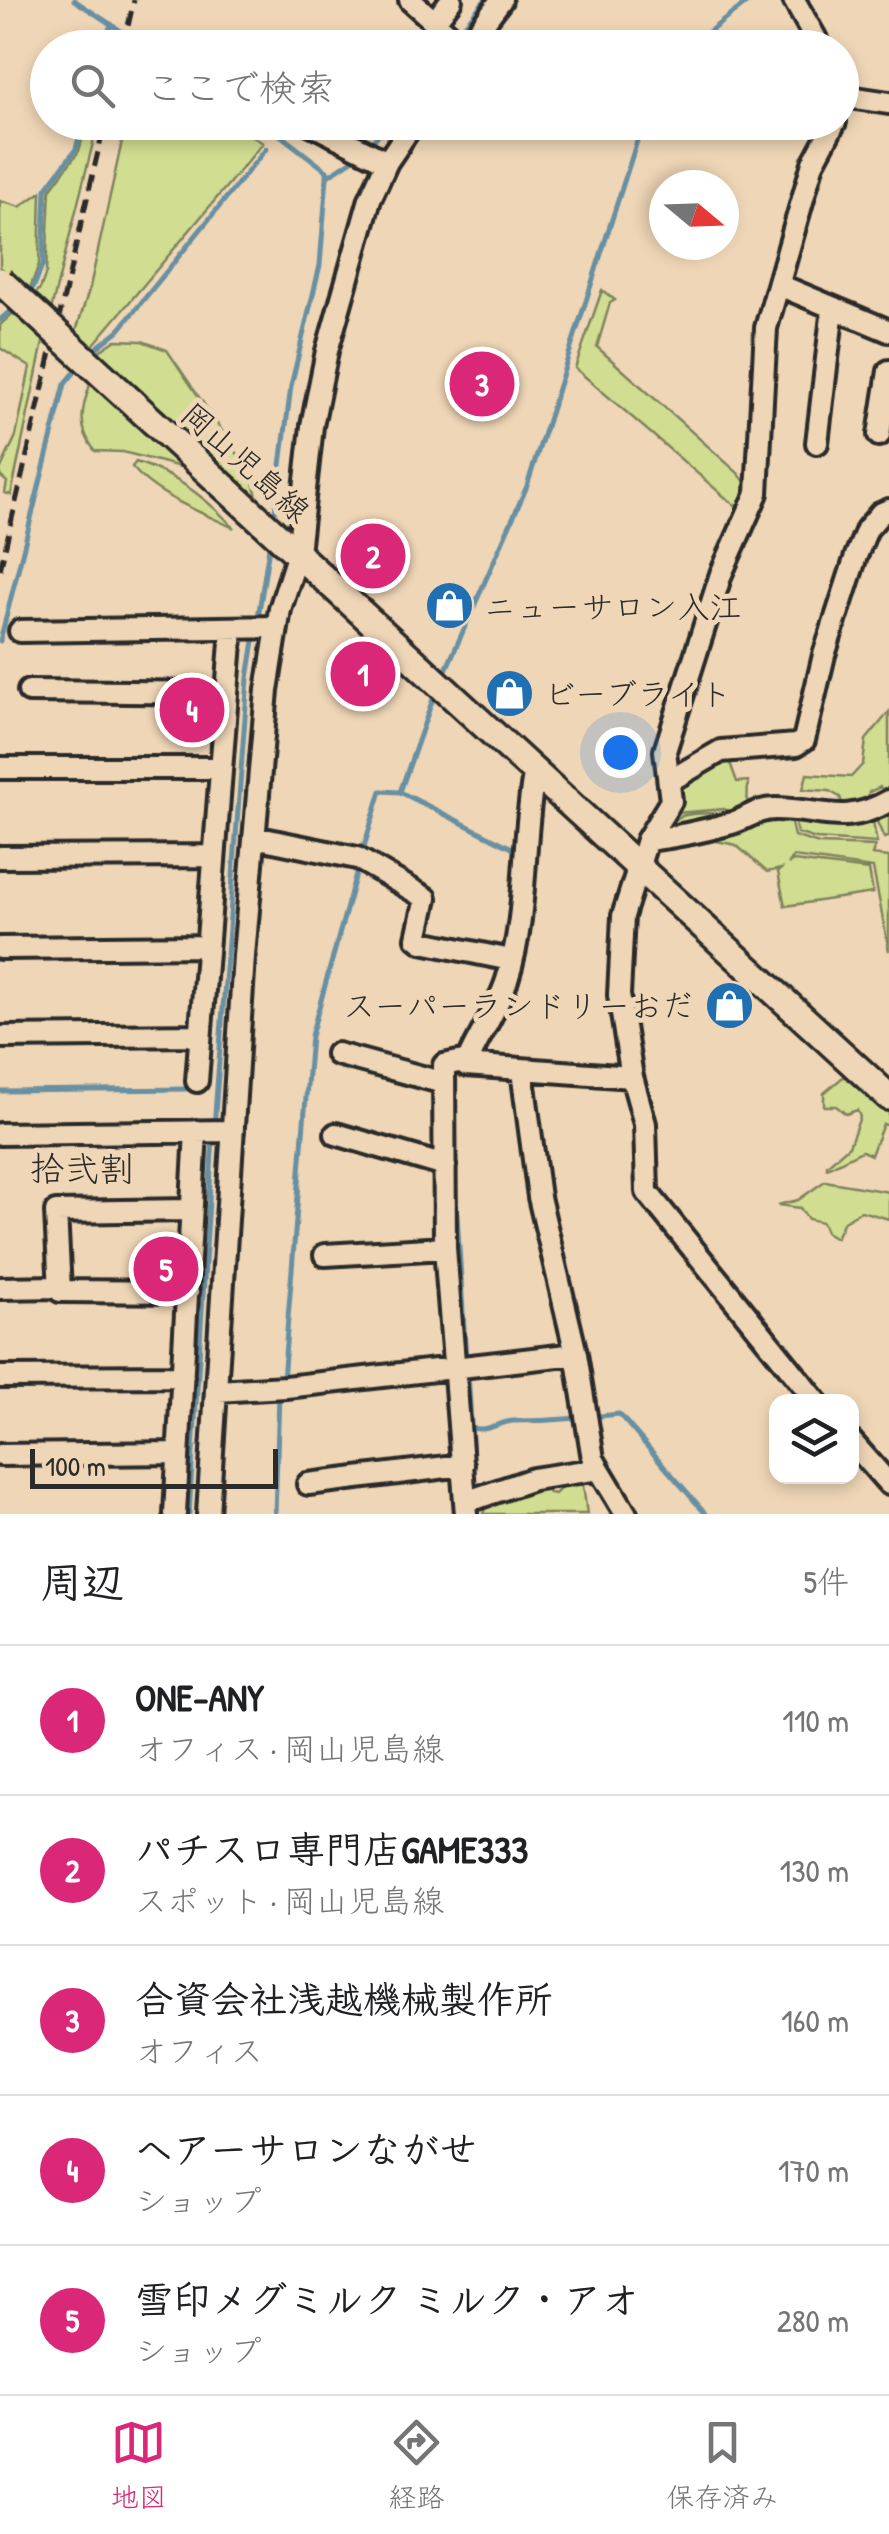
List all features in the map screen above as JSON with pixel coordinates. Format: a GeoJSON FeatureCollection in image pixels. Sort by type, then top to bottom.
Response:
{"type":"FeatureCollection","features":[{"type":"Feature","properties":{"kind":"main road","name":"岡山児島線"},"geometry":{"type":"LineString","coordinates":[[0,281],[889,1097]]}},
{"type":"Feature","properties":{"kind":"street"},"geometry":{"type":"LineString","coordinates":[[410,0],[451,28],[501,0]]}},
{"type":"Feature","properties":{"kind":"street"},"geometry":{"type":"LineString","coordinates":[[794,0],[811,30]]}},
{"type":"Feature","properties":{"kind":"street"},"geometry":{"type":"LineString","coordinates":[[859,97],[886,98]]}},
{"type":"Feature","properties":{"kind":"street"},"geometry":{"type":"LineString","coordinates":[[343,140],[373,155]]}},
{"type":"Feature","properties":{"kind":"street"},"geometry":{"type":"LineString","coordinates":[[197,1082],[226,692],[292,548],[327,351],[370,199],[373,155],[392,140]]}},
{"type":"Feature","properties":{"kind":"street"},"geometry":{"type":"LineString","coordinates":[[811,1394],[648,1192],[645,1124],[632,1077],[619,995],[623,916],[647,840],[671,801],[665,752],[721,574],[756,493],[766,328],[792,230],[813,164],[826,140]]}},
{"type":"Feature","properties":{"kind":"street"},"geometry":{"type":"LineString","coordinates":[[779,285],[889,331]]}},
{"type":"Feature","properties":{"kind":"street"},"geometry":{"type":"LineString","coordinates":[[817,443],[833,308]]}},
{"type":"Feature","properties":{"kind":"street"},"geometry":{"type":"LineString","coordinates":[[879,435],[889,371]]}},
{"type":"Feature","properties":{"kind":"street"},"geometry":{"type":"LineString","coordinates":[[671,780],[721,750],[796,745],[804,740],[824,655],[856,556],[867,529],[889,510]]}},
{"type":"Feature","properties":{"kind":"street"},"geometry":{"type":"LineString","coordinates":[[20,632],[257,627]]}},
{"type":"Feature","properties":{"kind":"street"},"geometry":{"type":"LineString","coordinates":[[208,1514],[203,1398],[214,1131],[254,836],[267,690],[257,627]]}},
{"type":"Feature","properties":{"kind":"street"},"geometry":{"type":"LineString","coordinates":[[29,691],[226,692]]}},
{"type":"Feature","properties":{"kind":"street"},"geometry":{"type":"LineString","coordinates":[[0,768],[221,768]]}},
{"type":"Feature","properties":{"kind":"street"},"geometry":{"type":"LineString","coordinates":[[535,770],[527,812],[528,860],[492,1016],[461,1062],[444,1065],[446,1248],[464,1366],[463,1465],[470,1502],[533,1478],[599,1470]]}},
{"type":"Feature","properties":{"kind":"street"},"geometry":{"type":"LineString","coordinates":[[647,840],[674,838],[737,822],[754,810],[850,817],[889,801]]}},
{"type":"Feature","properties":{"kind":"street"},"geometry":{"type":"LineString","coordinates":[[254,836],[360,860],[426,898],[416,938],[506,959]]}},
{"type":"Feature","properties":{"kind":"street"},"geometry":{"type":"LineString","coordinates":[[0,857],[214,856]]}},
{"type":"Feature","properties":{"kind":"street"},"geometry":{"type":"LineString","coordinates":[[0,948],[207,946]]}},
{"type":"Feature","properties":{"kind":"street"},"geometry":{"type":"LineString","coordinates":[[0,1038],[200,1036]]}},
{"type":"Feature","properties":{"kind":"street"},"geometry":{"type":"LineString","coordinates":[[337,1054],[444,1084]]}},
{"type":"Feature","properties":{"kind":"street"},"geometry":{"type":"LineString","coordinates":[[461,1062],[466,1066],[522,1071],[632,1077]]}},
{"type":"Feature","properties":{"kind":"street"},"geometry":{"type":"LineString","coordinates":[[522,1071],[539,1196],[576,1354],[593,1459],[626,1514]]}},
{"type":"Feature","properties":{"kind":"street"},"geometry":{"type":"LineString","coordinates":[[0,1134],[214,1131]]}},
{"type":"Feature","properties":{"kind":"street"},"geometry":{"type":"LineString","coordinates":[[203,1398],[183,1376],[192,1210],[214,1131]]}},
{"type":"Feature","properties":{"kind":"street"},"geometry":{"type":"LineString","coordinates":[[336,1134],[445,1166]]}},
{"type":"Feature","properties":{"kind":"street"},"geometry":{"type":"LineString","coordinates":[[188,1292],[60,1292],[56,1212],[192,1210]]}},
{"type":"Feature","properties":{"kind":"street"},"geometry":{"type":"LineString","coordinates":[[324,1254],[446,1248]]}},
{"type":"Feature","properties":{"kind":"street"},"geometry":{"type":"LineString","coordinates":[[0,1288],[58,1287]]}},
{"type":"Feature","properties":{"kind":"street"},"geometry":{"type":"LineString","coordinates":[[203,1398],[576,1354]]}},
{"type":"Feature","properties":{"kind":"street"},"geometry":{"type":"LineString","coordinates":[[0,1377],[183,1376]]}},
{"type":"Feature","properties":{"kind":"street"},"geometry":{"type":"LineString","coordinates":[[175,1514],[178,1452],[203,1398]]}},
{"type":"Feature","properties":{"kind":"street"},"geometry":{"type":"LineString","coordinates":[[859,1450],[889,1484]]}},
{"type":"Feature","properties":{"kind":"street"},"geometry":{"type":"LineString","coordinates":[[0,1455],[178,1452]]}},
{"type":"Feature","properties":{"kind":"street"},"geometry":{"type":"LineString","coordinates":[[308,1484],[463,1465]]}},
{"type":"Feature","properties":{"kind":"green space"},"geometry":{"type":"Polygon","coordinates":[[[82,140],[94,140],[43,342],[11,495],[5,493],[7,482],[0,476],[0,470],[16,436],[30,367],[0,348],[0,325],[40,289],[46,273],[50,190],[79,151],[82,140]]]}},
{"type":"Feature","properties":{"kind":"green space"},"geometry":{"type":"Polygon","coordinates":[[[122,140],[263,143],[90,349],[75,334],[90,287],[122,140]]]}},
{"type":"Feature","properties":{"kind":"green space"},"geometry":{"type":"Polygon","coordinates":[[[41,192],[39,264],[29,291],[0,267],[0,201],[20,207],[41,192]]]}},
{"type":"Feature","properties":{"kind":"green space"},"geometry":{"type":"Polygon","coordinates":[[[602,290],[615,300],[610,303],[597,347],[738,473],[747,484],[744,503],[734,505],[575,368],[602,290]]]}},
{"type":"Feature","properties":{"kind":"green space"},"geometry":{"type":"Polygon","coordinates":[[[116,340],[142,341],[167,350],[250,472],[260,506],[98,352],[116,340]]]}},
{"type":"Feature","properties":{"kind":"green space"},"geometry":{"type":"Polygon","coordinates":[[[91,382],[192,470],[123,452],[95,451],[85,434],[82,418],[91,382]]]}},
{"type":"Feature","properties":{"kind":"green space"},"geometry":{"type":"Polygon","coordinates":[[[136,462],[189,488],[234,528],[153,487],[132,467],[136,462]]]}},
{"type":"Feature","properties":{"kind":"green space"},"geometry":{"type":"Polygon","coordinates":[[[889,712],[889,837],[884,838],[875,817],[888,795],[880,787],[869,792],[867,806],[845,811],[840,797],[829,791],[803,789],[807,774],[851,777],[863,764],[866,740],[889,712]]]}},
{"type":"Feature","properties":{"kind":"green space"},"geometry":{"type":"Polygon","coordinates":[[[728,757],[737,782],[748,781],[747,811],[676,813],[681,801],[677,785],[728,757]]]}},
{"type":"Feature","properties":{"kind":"green space"},"geometry":{"type":"Polygon","coordinates":[[[724,813],[736,829],[755,818],[790,819],[794,836],[819,844],[875,846],[872,855],[889,857],[889,951],[873,868],[794,857],[788,864],[794,861],[869,870],[873,893],[785,906],[778,872],[781,869],[767,872],[736,845],[667,831],[682,816],[724,813]]]}},
{"type":"Feature","properties":{"kind":"green space"},"geometry":{"type":"Polygon","coordinates":[[[793,815],[872,817],[877,843],[816,839],[797,833],[793,815]]]}},
{"type":"Feature","properties":{"kind":"green space"},"geometry":{"type":"Polygon","coordinates":[[[843,1077],[854,1078],[889,1109],[889,1126],[883,1124],[871,1155],[862,1151],[827,1168],[849,1146],[860,1117],[857,1110],[846,1114],[836,1106],[824,1106],[824,1093],[843,1077]]]}},
{"type":"Feature","properties":{"kind":"green space"},"geometry":{"type":"Polygon","coordinates":[[[825,1181],[889,1192],[889,1219],[861,1211],[844,1221],[836,1238],[826,1232],[822,1222],[808,1219],[800,1208],[778,1205],[798,1200],[825,1181]]]}},
{"type":"Feature","properties":{"kind":"green space"},"geometry":{"type":"Polygon","coordinates":[[[569,1478],[583,1485],[587,1514],[483,1514],[486,1506],[541,1484],[555,1494],[558,1481],[569,1478]]]}},
{"type":"Feature","properties":{"kind":"waterway"},"geometry":{"type":"LineString","coordinates":[[74,0],[120,30]]}},
{"type":"Feature","properties":{"kind":"waterway"},"geometry":{"type":"LineString","coordinates":[[425,0],[436,9]]}},
{"type":"Feature","properties":{"kind":"waterway"},"geometry":{"type":"LineString","coordinates":[[460,30],[485,0]]}},
{"type":"Feature","properties":{"kind":"waterway"},"geometry":{"type":"LineString","coordinates":[[711,30],[750,0]]}},
{"type":"Feature","properties":{"kind":"waterway"},"geometry":{"type":"LineString","coordinates":[[444,16],[461,30]]}},
{"type":"Feature","properties":{"kind":"waterway"},"geometry":{"type":"LineString","coordinates":[[109,30],[111,24]]}},
{"type":"Feature","properties":{"kind":"waterway"},"geometry":{"type":"LineString","coordinates":[[27,294],[43,264],[46,189],[76,149],[78,140]]}},
{"type":"Feature","properties":{"kind":"waterway"},"geometry":{"type":"LineString","coordinates":[[274,520],[291,386],[320,265],[327,171],[287,140]]}},
{"type":"Feature","properties":{"kind":"waterway"},"geometry":{"type":"LineString","coordinates":[[368,147],[374,140]]}},
{"type":"Feature","properties":{"kind":"waterway"},"geometry":{"type":"LineString","coordinates":[[442,679],[527,486],[637,140]]}},
{"type":"Feature","properties":{"kind":"waterway"},"geometry":{"type":"LineString","coordinates":[[89,354],[119,330],[266,149]]}},
{"type":"Feature","properties":{"kind":"waterway"},"geometry":{"type":"LineString","coordinates":[[328,176],[360,155]]}},
{"type":"Feature","properties":{"kind":"waterway"},"geometry":{"type":"LineString","coordinates":[[0,320],[16,306]]}},
{"type":"Feature","properties":{"kind":"waterway"},"geometry":{"type":"LineString","coordinates":[[0,641],[65,384],[79,367]]}},
{"type":"Feature","properties":{"kind":"waterway"},"geometry":{"type":"LineString","coordinates":[[257,624],[270,541]]}},
{"type":"Feature","properties":{"kind":"waterway"},"geometry":{"type":"LineString","coordinates":[[214,1127],[248,678],[255,635]]}},
{"type":"Feature","properties":{"kind":"waterway"},"geometry":{"type":"LineString","coordinates":[[362,853],[381,791],[400,792],[435,693]]}},
{"type":"Feature","properties":{"kind":"waterway"},"geometry":{"type":"LineString","coordinates":[[400,792],[516,850],[506,942]]}},
{"type":"Feature","properties":{"kind":"waterway"},"geometry":{"type":"LineString","coordinates":[[283,1380],[311,1036],[359,863]]}},
{"type":"Feature","properties":{"kind":"waterway"},"geometry":{"type":"LineString","coordinates":[[454,1126],[456,1067]]}},
{"type":"Feature","properties":{"kind":"waterway"},"geometry":{"type":"LineString","coordinates":[[0,1091],[191,1089]]}},
{"type":"Feature","properties":{"kind":"waterway"},"geometry":{"type":"LineString","coordinates":[[189,1514],[213,1138]]}},
{"type":"Feature","properties":{"kind":"waterway"},"geometry":{"type":"LineString","coordinates":[[455,1182],[466,1360]]}},
{"type":"Feature","properties":{"kind":"waterway"},"geometry":{"type":"LineString","coordinates":[[468,1371],[475,1494]]}},
{"type":"Feature","properties":{"kind":"waterway"},"geometry":{"type":"LineString","coordinates":[[275,1514],[279,1395]]}},
{"type":"Feature","properties":{"kind":"waterway"},"geometry":{"type":"LineString","coordinates":[[590,1417],[619,1414],[706,1514]]}},
{"type":"Feature","properties":{"kind":"waterway"},"geometry":{"type":"LineString","coordinates":[[473,1428],[513,1421],[579,1418]]}},
{"type":"Feature","properties":{"kind":"railway"},"geometry":{"type":"LineString","coordinates":[[127,30],[134,0]]}},
{"type":"Feature","properties":{"kind":"railway"},"geometry":{"type":"LineString","coordinates":[[0,570],[101,140]]}},
{"type":"Feature","properties":{"kind":"place","name":"合資会社浅越機械製作所"},"geometry":{"type":"Point","coordinates":[482,384]}},
{"type":"Feature","properties":{"kind":"place","name":"パチスロ専門店GAME333"},"geometry":{"type":"Point","coordinates":[373,556]}},
{"type":"Feature","properties":{"kind":"place","name":"ニューサロン入江"},"geometry":{"type":"Point","coordinates":[449,606]}},
{"type":"Feature","properties":{"kind":"place","name":"ONE-ANY"},"geometry":{"type":"Point","coordinates":[363,674]}},
{"type":"Feature","properties":{"kind":"place","name":"ビーブライト"},"geometry":{"type":"Point","coordinates":[509,693]}},
{"type":"Feature","properties":{"kind":"place","name":"ヘアーサロンながせ"},"geometry":{"type":"Point","coordinates":[192,710]}},
{"type":"Feature","properties":{"kind":"place","name":"スーパーランドリーおだ"},"geometry":{"type":"Point","coordinates":[729,1005]}},
{"type":"Feature","properties":{"kind":"place","name":"雪印メグミルク ミルク・アオ"},"geometry":{"type":"Point","coordinates":[166,1269]}},
{"type":"Feature","properties":{"kind":"district","name":"拾弐割"},"geometry":{"type":"Point","coordinates":[82,1168]}}]}
